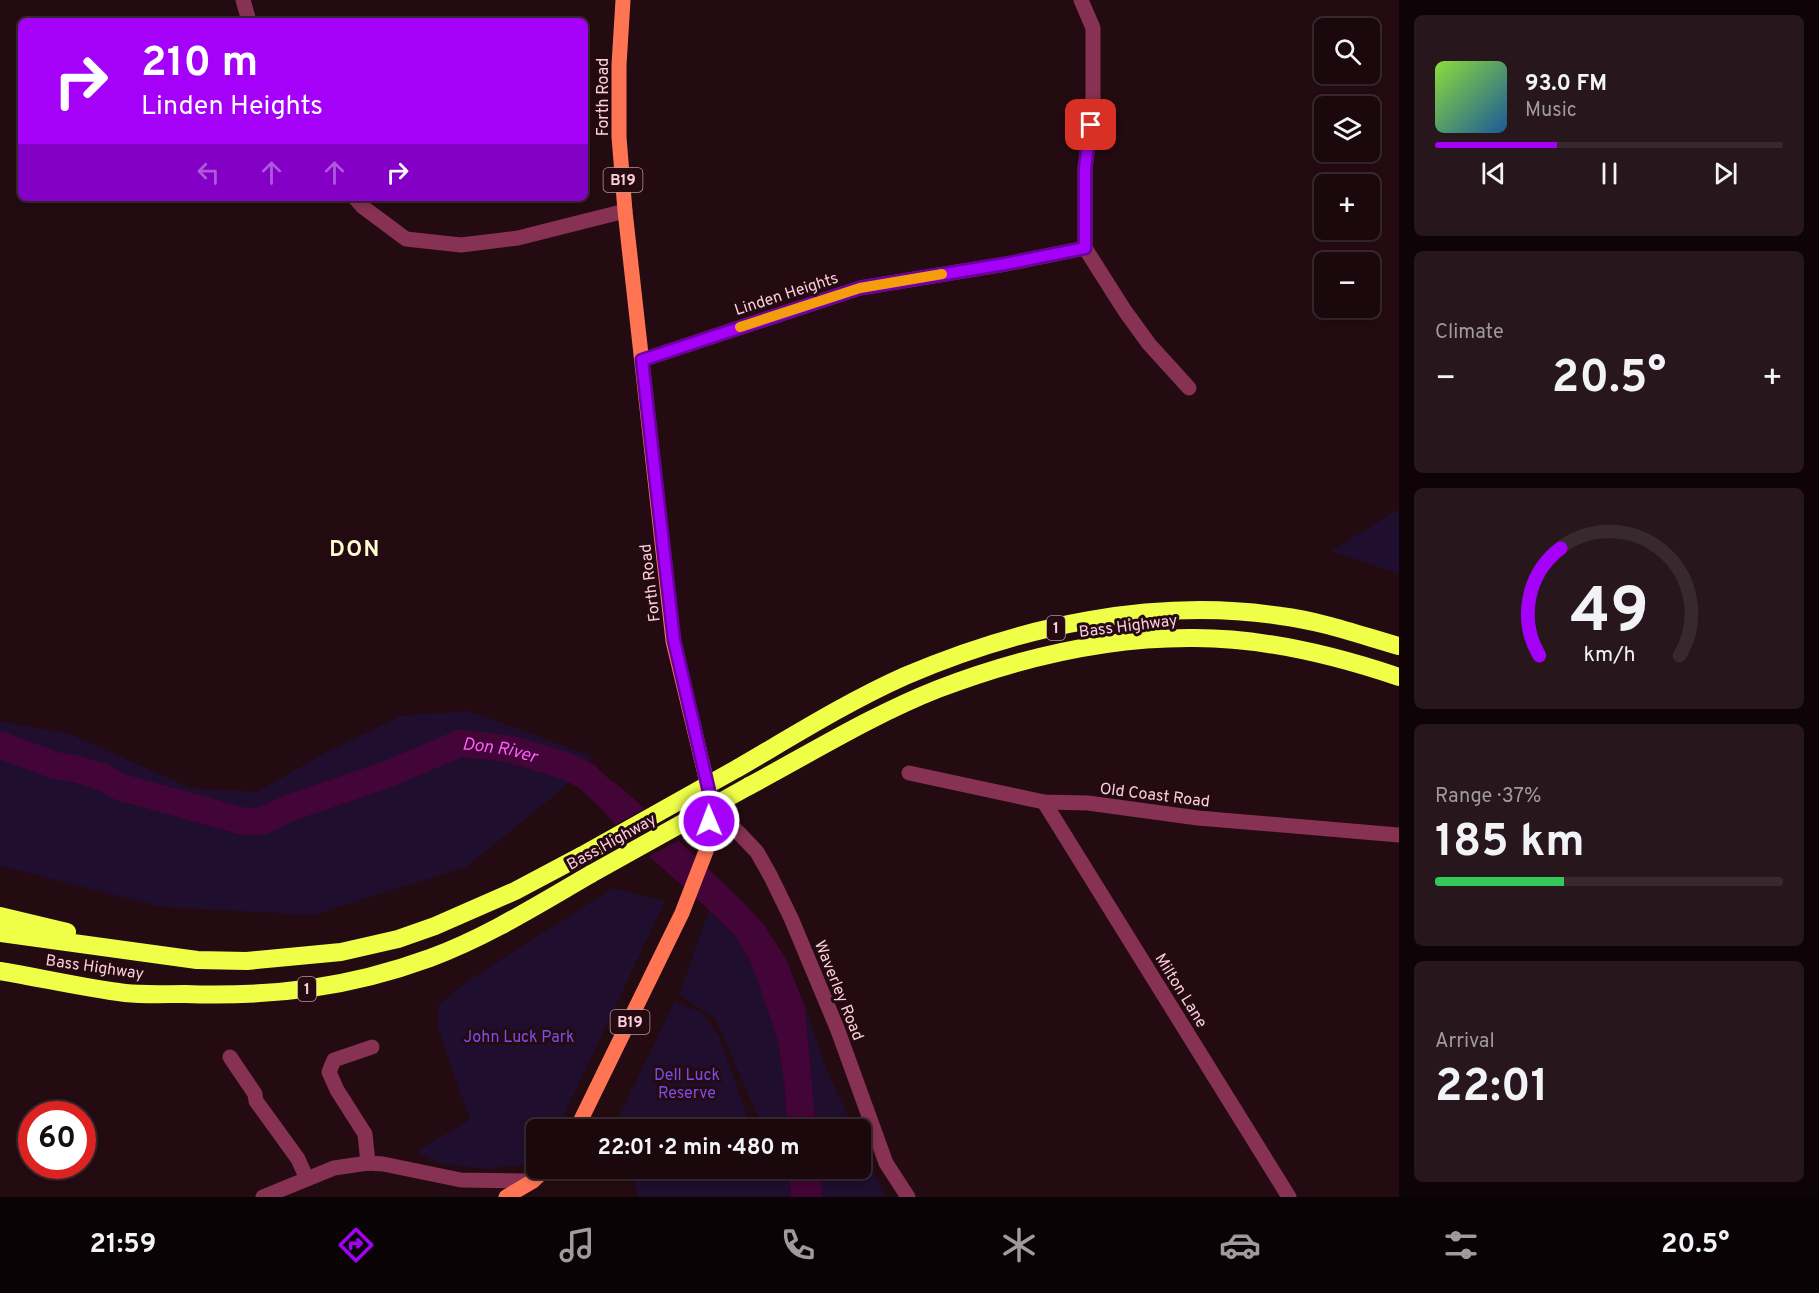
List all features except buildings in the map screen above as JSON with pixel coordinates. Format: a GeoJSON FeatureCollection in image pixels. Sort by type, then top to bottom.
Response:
{"type":"FeatureCollection","features":[{"type":"Feature","properties":{"kind":"highway","name":"Bass Highway"},"geometry":{"type":"LineString","coordinates":[[0,933],[197,960],[247,961],[332,954],[435,927],[515,891],[581,856],[831,714],[904,677],[984,646],[1074,623],[1129,614],[1179,610],[1236,611],[1282,616],[1343,629],[1399,646]]}},
{"type":"Feature","properties":{"kind":"highway","name":"Bass Highway"},"geometry":{"type":"LineString","coordinates":[[0,971],[127,993],[220,995],[286,992],[340,985],[392,971],[432,957],[525,912],[748,786],[879,716],[937,690],[988,672],[1040,658],[1101,646],[1162,639],[1239,640],[1330,656],[1399,677]]}},
{"type":"Feature","properties":{"kind":"highway"},"geometry":{"type":"LineString","coordinates":[[0,916],[171,956]]}},
{"type":"Feature","properties":{"kind":"main road","name":"Forth Road"},"geometry":{"type":"LineString","coordinates":[[581,1119],[682,914],[708,846],[711,800],[674,640],[625,211],[619,137],[619,65],[623,0]]}},
{"type":"Feature","properties":{"kind":"main road"},"geometry":{"type":"LineString","coordinates":[[507,1197],[533,1180]]}},
{"type":"Feature","properties":{"kind":"street"},"geometry":{"type":"LineString","coordinates":[[243,0],[248,18]]}},
{"type":"Feature","properties":{"kind":"street"},"geometry":{"type":"LineString","coordinates":[[1081,0],[1093,28],[1093,109],[1085,168],[1085,248],[1149,344],[1189,388]]}},
{"type":"Feature","properties":{"kind":"street"},"geometry":{"type":"LineString","coordinates":[[358,201],[406,238],[460,245],[518,238],[625,211]]}},
{"type":"Feature","properties":{"kind":"street","name":"Linden Heights"},"geometry":{"type":"LineString","coordinates":[[642,360],[860,288],[1085,248]]}},
{"type":"Feature","properties":{"kind":"street","name":"Old Coast Road"},"geometry":{"type":"LineString","coordinates":[[909,773],[1044,802],[1088,803],[1197,818],[1399,835]]}},
{"type":"Feature","properties":{"kind":"street","name":"Milton Lane"},"geometry":{"type":"LineString","coordinates":[[1044,802],[1289,1197]]}},
{"type":"Feature","properties":{"kind":"street","name":"Waverley Road"},"geometry":{"type":"LineString","coordinates":[[709,821],[718,820],[737,831],[757,852],[771,877],[791,918],[837,1028],[886,1163],[908,1197]]}},
{"type":"Feature","properties":{"kind":"street"},"geometry":{"type":"LineString","coordinates":[[368,1163],[365,1134],[336,1090],[329,1072],[334,1060],[372,1047]]}},
{"type":"Feature","properties":{"kind":"street"},"geometry":{"type":"LineString","coordinates":[[230,1056],[255,1094],[256,1101],[298,1158],[307,1179]]}},
{"type":"Feature","properties":{"kind":"street"},"geometry":{"type":"LineString","coordinates":[[263,1197],[334,1168],[368,1163],[461,1180],[533,1180]]}},
{"type":"Feature","properties":{"kind":"green space"},"geometry":{"type":"Polygon","coordinates":[[[1399,509],[1399,574],[1331,551],[1399,509]]]}},
{"type":"Feature","properties":{"kind":"green space"},"geometry":{"type":"Polygon","coordinates":[[[469,711],[594,757],[556,794],[466,867],[313,915],[162,907],[0,866],[0,721],[69,734],[191,788],[257,792],[321,755],[400,716],[469,711]]]}},
{"type":"Feature","properties":{"kind":"green space","name":"John Luck Park"},"geometry":{"type":"Polygon","coordinates":[[[613,888],[665,901],[564,1119],[526,1119],[526,1164],[488,1169],[441,1164],[419,1154],[418,1150],[470,1120],[438,1028],[438,1006],[466,982],[613,888]]]}},
{"type":"Feature","properties":{"kind":"green space"},"geometry":{"type":"Polygon","coordinates":[[[709,910],[736,937],[752,965],[778,1041],[786,1119],[759,1119],[715,1018],[679,995],[709,910]]]}},
{"type":"Feature","properties":{"kind":"green space","name":"Dell Luck Reserve"},"geometry":{"type":"Polygon","coordinates":[[[675,1001],[703,1013],[719,1036],[748,1119],[618,1119],[675,1001]]]}},
{"type":"Feature","properties":{"kind":"green space"},"geometry":{"type":"Polygon","coordinates":[[[805,1007],[824,1063],[849,1119],[815,1119],[805,1007]]]}},
{"type":"Feature","properties":{"kind":"green space"},"geometry":{"type":"Polygon","coordinates":[[[871,1166],[885,1197],[822,1197],[820,1179],[871,1179],[871,1166]]]}},
{"type":"Feature","properties":{"kind":"green space"},"geometry":{"type":"Polygon","coordinates":[[[634,1179],[790,1179],[791,1197],[638,1197],[634,1179]]]}},
{"type":"Feature","properties":{"kind":"shaded area"},"geometry":{"type":"Polygon","coordinates":[[[586,776],[613,781],[647,810],[764,925],[786,959],[805,1007],[815,1119],[786,1119],[778,1041],[752,965],[736,937],[621,831],[591,797],[586,776]]]}},
{"type":"Feature","properties":{"kind":"shaded area"},"geometry":{"type":"Polygon","coordinates":[[[790,1179],[820,1179],[822,1197],[791,1197],[790,1179]]]}},
{"type":"Feature","properties":{"kind":"pier"},"geometry":{"type":"Polygon","coordinates":[[[648,807],[681,839],[646,858],[613,826],[648,807]]]}},
{"type":"Feature","properties":{"kind":"waterway","name":"Don River"},"geometry":{"type":"LineString","coordinates":[[0,745],[54,765],[103,777],[120,787],[242,821],[262,821],[289,808],[383,776],[461,743],[510,749],[566,766],[586,776],[613,801]]}},
{"type":"Feature","properties":{"kind":"slow traffic"},"geometry":{"type":"LineString","coordinates":[[740,327],[860,288],[942,274]]}},
{"type":"Feature","properties":{"kind":"district","name":"DON"},"geometry":{"type":"Point","coordinates":[355,548]}},
{"type":"Feature","properties":{"kind":"route"},"geometry":{"type":"LineString","coordinates":[[709,821],[711,800],[674,640],[642,360],[860,288],[1085,248],[1085,168],[1091,125]]}}]}
